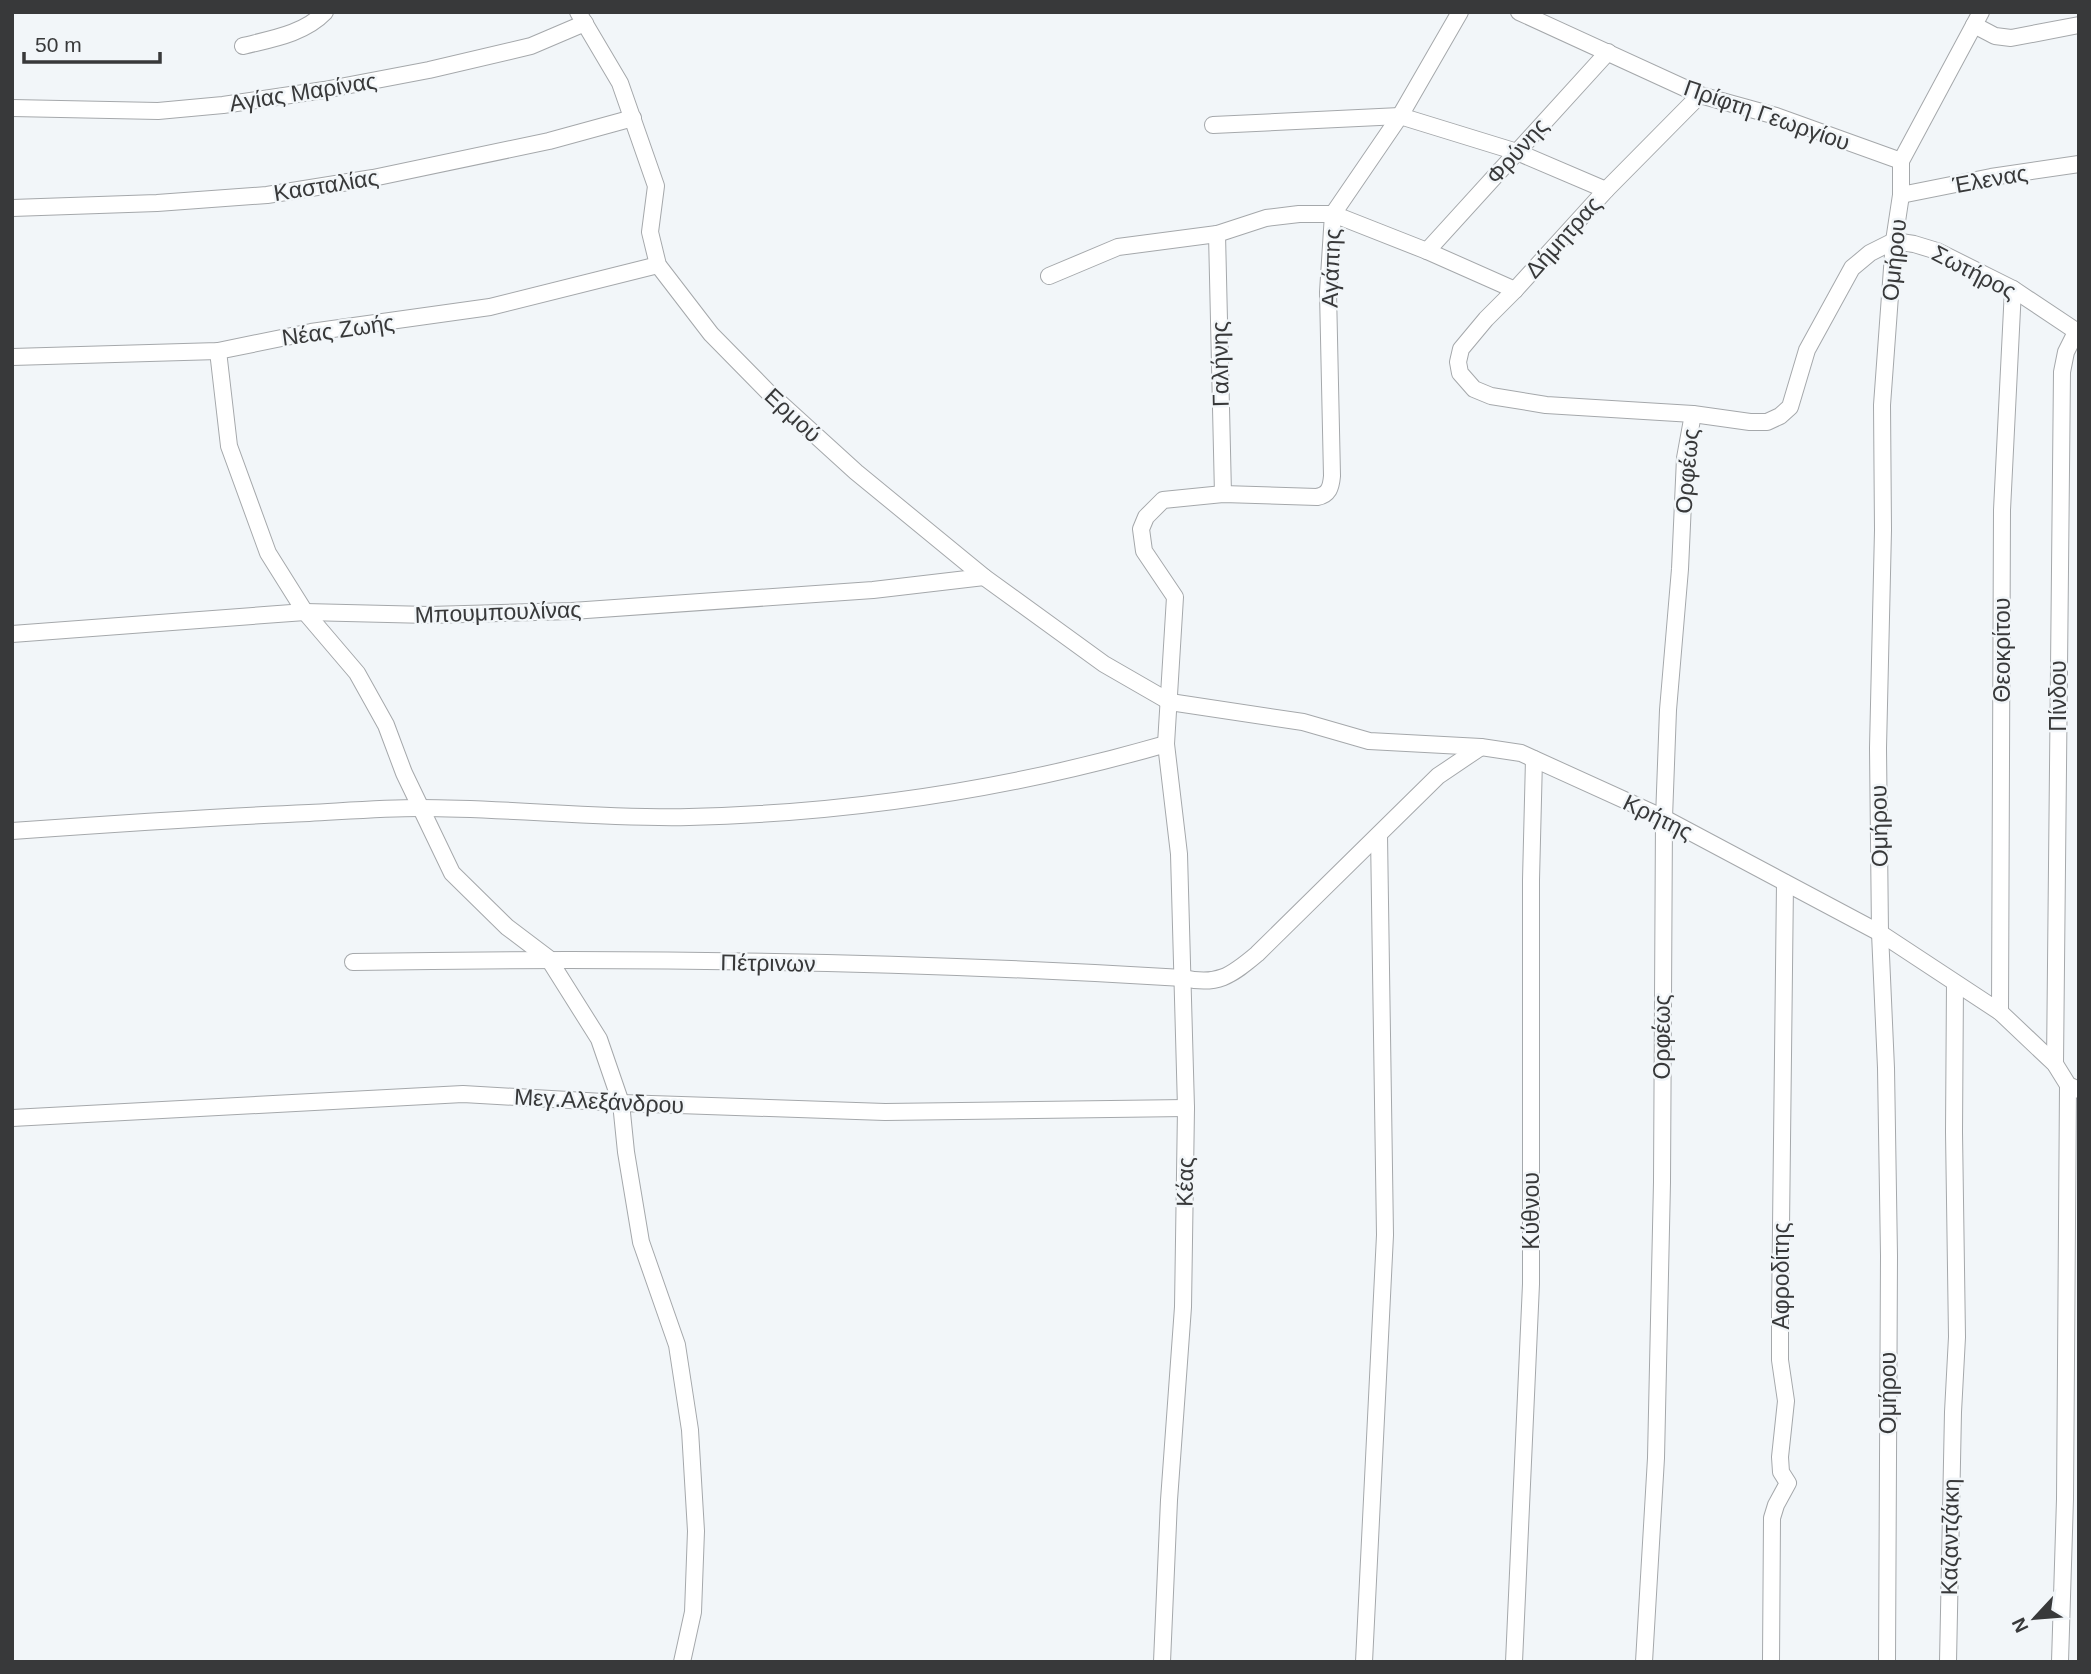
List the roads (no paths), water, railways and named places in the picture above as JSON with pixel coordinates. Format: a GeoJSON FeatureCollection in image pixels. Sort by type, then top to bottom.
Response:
{"type":"FeatureCollection","features":[{"type":"Feature","properties":{"kind":"street"},"geometry":{"type":"LineString","coordinates":[[243,46],[314,23],[325,12]]}},
{"type":"Feature","properties":{"kind":"street","name":"Αγάπης"},"geometry":{"type":"LineString","coordinates":[[1332,476],[1328,292],[1333,214],[1400,116],[1460,12]]}},
{"type":"Feature","properties":{"kind":"street","name":"Πρίφτη Γεωργίου"},"geometry":{"type":"LineString","coordinates":[[1519,12],[1700,95],[1776,116],[1901,161]]}},
{"type":"Feature","properties":{"kind":"street","name":"Αγίας Μαρίνας"},"geometry":{"type":"LineString","coordinates":[[12,108],[158,111],[312,92],[429,71],[531,46],[582,18]]}},
{"type":"Feature","properties":{"kind":"street","name":"Ερμού"},"geometry":{"type":"LineString","coordinates":[[582,18],[620,83],[656,186],[650,232],[658,265],[711,334],[768,392],[856,472],[984,577],[1104,664],[1170,702]]}},
{"type":"Feature","properties":{"kind":"street"},"geometry":{"type":"LineString","coordinates":[[1978,19],[1995,36],[2011,38],[2079,25]]}},
{"type":"Feature","properties":{"kind":"street","name":"Ομήρου"},"geometry":{"type":"LineString","coordinates":[[1887,1662],[1889,1256],[1878,748],[1883,530],[1882,405],[1894,242],[1901,195],[1901,161],[1978,19]]}},
{"type":"Feature","properties":{"kind":"street","name":"Φρύνης"},"geometry":{"type":"LineString","coordinates":[[1427,251],[1608,52]]}},
{"type":"Feature","properties":{"kind":"street","name":"Δήμητρας"},"geometry":{"type":"LineString","coordinates":[[1693,414],[1546,405],[1491,396],[1474,389],[1460,373],[1458,362],[1461,349],[1486,319],[1606,190],[1700,95]]}},
{"type":"Feature","properties":{"kind":"street"},"geometry":{"type":"LineString","coordinates":[[1213,125],[1400,116],[1517,152],[1606,190]]}},
{"type":"Feature","properties":{"kind":"street","name":"Κασταλίας"},"geometry":{"type":"LineString","coordinates":[[12,208],[157,203],[267,195],[373,178],[549,141],[633,118]]}},
{"type":"Feature","properties":{"kind":"street","name":"Έλενας"},"geometry":{"type":"LineString","coordinates":[[1901,195],[1991,177],[2079,164]]}},
{"type":"Feature","properties":{"kind":"street"},"geometry":{"type":"LineString","coordinates":[[1049,275],[1118,247],[1217,234],[1266,218],[1333,214],[1515,290]]}},
{"type":"Feature","properties":{"kind":"street","name":"Γαλήνης"},"geometry":{"type":"LineString","coordinates":[[1217,234],[1223,495]]}},
{"type":"Feature","properties":{"kind":"street"},"geometry":{"type":"LineString","coordinates":[[1693,414],[1750,422],[1767,422],[1780,416],[1790,407],[1807,350],[1852,268],[1870,253],[1894,242]]}},
{"type":"Feature","properties":{"kind":"street","name":"Σωτήρος"},"geometry":{"type":"LineString","coordinates":[[1894,242],[1914,244],[1937,251],[2013,289],[2077,332]]}},
{"type":"Feature","properties":{"kind":"street","name":"Νέας Ζωής"},"geometry":{"type":"LineString","coordinates":[[12,357],[218,351],[311,332],[490,307],[658,265]]}},
{"type":"Feature","properties":{"kind":"street","name":"Θεοκρίτου"},"geometry":{"type":"LineString","coordinates":[[2000,1012],[2001,510],[2013,289]]}},
{"type":"Feature","properties":{"kind":"street","name":"Πίνδου"},"geometry":{"type":"LineString","coordinates":[[2055,1063],[2062,372],[2066,352],[2077,332]]}},
{"type":"Feature","properties":{"kind":"street"},"geometry":{"type":"LineString","coordinates":[[218,351],[229,446],[268,553],[305,612],[357,673],[386,725],[404,774],[452,873],[507,927],[548,958],[599,1039],[621,1103],[641,1242],[677,1345],[690,1430],[696,1531],[693,1612],[682,1662]]}},
{"type":"Feature","properties":{"kind":"street","name":"Ορφέως"},"geometry":{"type":"LineString","coordinates":[[1644,1662],[1657,1430],[1662,1182],[1664,818],[1668,710],[1680,569],[1685,458],[1693,414]]}},
{"type":"Feature","properties":{"kind":"street","name":"Κέας"},"geometry":{"type":"LineString","coordinates":[[1162,1662],[1169,1500],[1183,1307],[1186,1108],[1179,854],[1166,744],[1175,597],[1144,551],[1142,529],[1146,517],[1163,500],[1223,495],[1323,496],[1330,489],[1332,476]]}},
{"type":"Feature","properties":{"kind":"street","name":"Μπουμπουλίνας"},"geometry":{"type":"LineString","coordinates":[[12,634],[305,612],[429,615],[572,611],[873,590],[984,577]]}},
{"type":"Feature","properties":{"kind":"street","name":"Κρήτης"},"geometry":{"type":"LineString","coordinates":[[1170,702],[1303,722],[1369,741],[1480,747],[1521,753],[1664,818],[1880,933],[2000,1012],[2055,1063],[2073,1088]]}},
{"type":"Feature","properties":{"kind":"street"},"geometry":{"type":"LineString","coordinates":[[12,831],[194,818],[421,808],[687,817],[798,811],[937,796],[1004,784],[1102,763],[1166,744]]}},
{"type":"Feature","properties":{"kind":"street","name":"Πέτρινων"},"geometry":{"type":"LineString","coordinates":[[353,962],[548,958],[1027,968],[1183,978],[1202,982],[1222,979],[1237,971],[1438,776],[1480,747]]}},
{"type":"Feature","properties":{"kind":"street","name":"Κύθνου"},"geometry":{"type":"LineString","coordinates":[[1514,1662],[1531,1284],[1531,907],[1534,759]]}},
{"type":"Feature","properties":{"kind":"street"},"geometry":{"type":"LineString","coordinates":[[1364,1662],[1385,1235],[1379,835]]}},
{"type":"Feature","properties":{"kind":"street","name":"Αφροδίτης"},"geometry":{"type":"LineString","coordinates":[[1770,1662],[1772,1518],[1788,1483],[1781,1472],[1780,1457],[1786,1401],[1780,1337],[1785,883]]}},
{"type":"Feature","properties":{"kind":"street","name":"Καζαντζάκη"},"geometry":{"type":"LineString","coordinates":[[1948,1662],[1957,1337],[1955,983]]}},
{"type":"Feature","properties":{"kind":"street"},"geometry":{"type":"LineString","coordinates":[[2060,1662],[2073,1088]]}},
{"type":"Feature","properties":{"kind":"street","name":"Μεγ.Αλεξάνδρου"},"geometry":{"type":"LineString","coordinates":[[12,1118],[463,1094],[621,1103],[885,1112],[1186,1108]]}}]}
